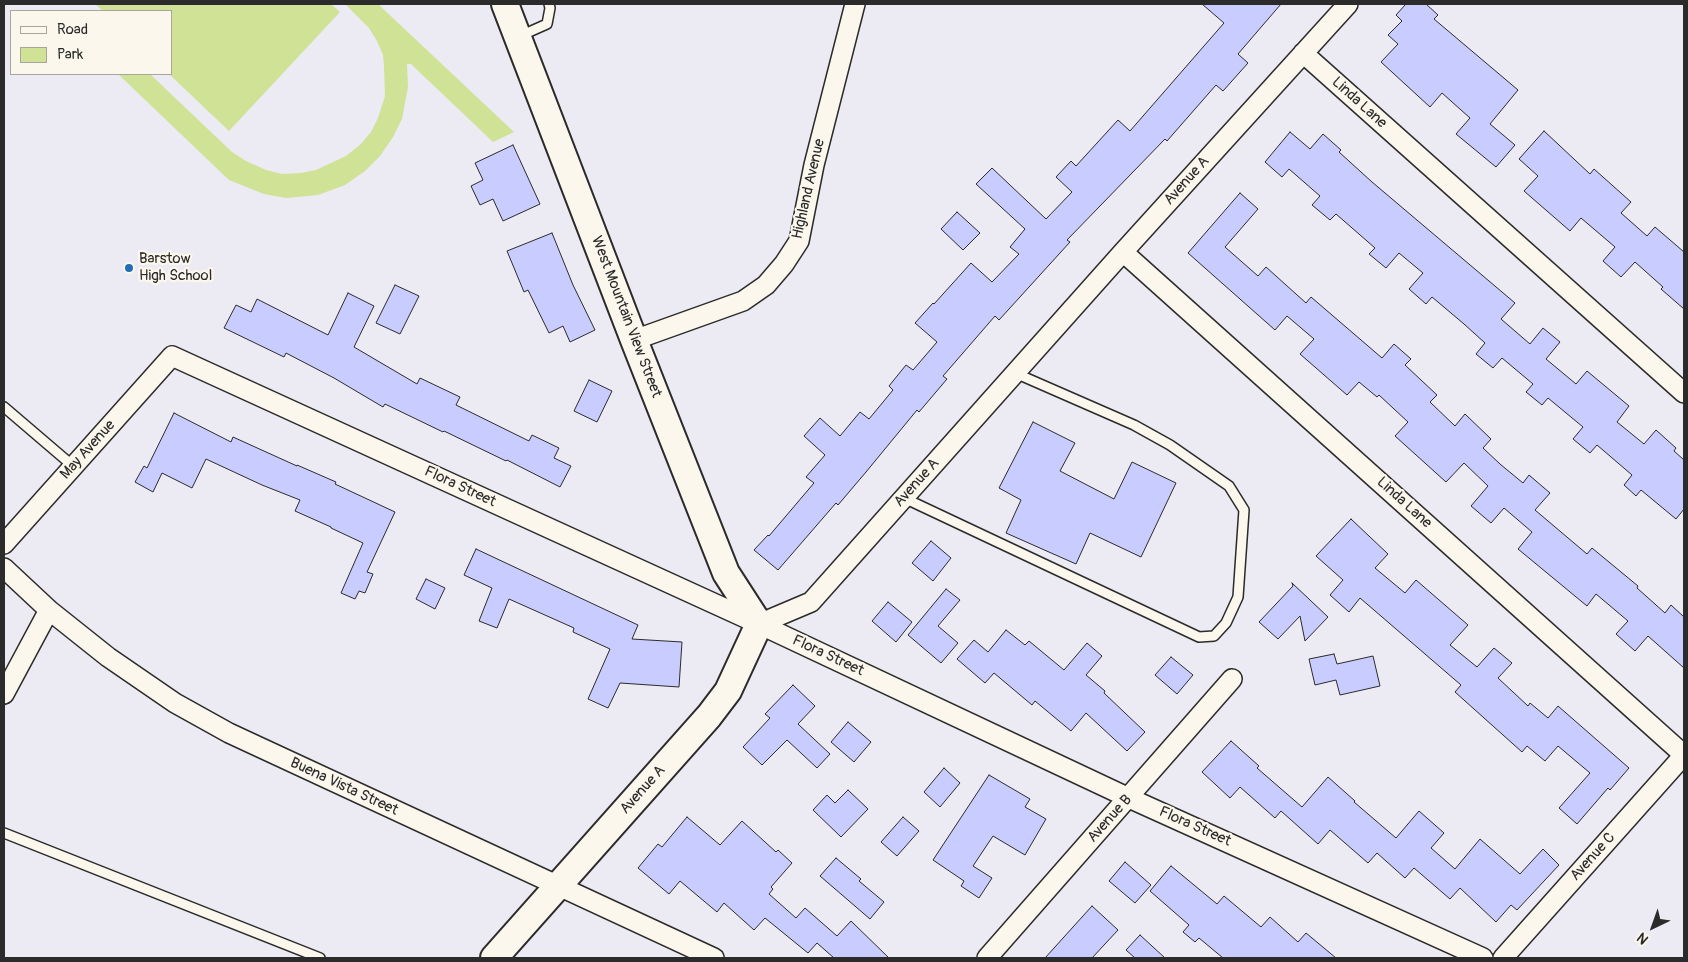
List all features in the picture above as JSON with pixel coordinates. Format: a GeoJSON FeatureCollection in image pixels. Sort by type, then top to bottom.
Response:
{"type":"FeatureCollection","features":[{"type":"Feature","properties":{"kind":"street","name":"West Mountain View Street"},"geometry":{"type":"LineString","coordinates":[[505,4],[726,574],[759,624]]}},
{"type":"Feature","properties":{"kind":"street","name":"Highland Avenue"},"geometry":{"type":"LineString","coordinates":[[634,340],[743,301],[766,285],[784,264],[799,241],[814,165],[855,4]]}},
{"type":"Feature","properties":{"kind":"street","name":"Avenue A"},"geometry":{"type":"LineString","coordinates":[[494,958],[709,716],[728,691],[759,624],[811,602],[1123,252],[1348,4]]}},
{"type":"Feature","properties":{"kind":"street","name":"Linda Lane"},"geometry":{"type":"LineString","coordinates":[[1303,53],[1684,393]]}},
{"type":"Feature","properties":{"kind":"street","name":"Linda Lane"},"geometry":{"type":"LineString","coordinates":[[1123,252],[1684,755]]}},
{"type":"Feature","properties":{"kind":"street","name":"Flora Street"},"geometry":{"type":"LineString","coordinates":[[172,356],[759,624],[1129,798],[1483,958]]}},
{"type":"Feature","properties":{"kind":"street","name":"May Avenue"},"geometry":{"type":"LineString","coordinates":[[4,544],[172,356]]}},
{"type":"Feature","properties":{"kind":"street","name":"Buena Vista Street"},"geometry":{"type":"LineString","coordinates":[[4,568],[49,610],[108,657],[175,703],[229,733],[714,958]]}},
{"type":"Feature","properties":{"kind":"street"},"geometry":{"type":"LineString","coordinates":[[4,694],[49,610]]}},
{"type":"Feature","properties":{"kind":"street","name":"Avenue B"},"geometry":{"type":"LineString","coordinates":[[987,958],[1232,679]]}},
{"type":"Feature","properties":{"kind":"street","name":"Avenue C"},"geometry":{"type":"LineString","coordinates":[[1503,958],[1684,755]]}},
{"type":"Feature","properties":{"kind":"lane"},"geometry":{"type":"LineString","coordinates":[[518,37],[547,24],[549,4]]}},
{"type":"Feature","properties":{"kind":"lane"},"geometry":{"type":"LineString","coordinates":[[904,498],[1199,637],[1214,636],[1226,623],[1238,597],[1244,510],[1229,486],[1170,444],[1134,425],[1015,373]]}},
{"type":"Feature","properties":{"kind":"lane"},"geometry":{"type":"LineString","coordinates":[[4,407],[73,466]]}},
{"type":"Feature","properties":{"kind":"lane"},"geometry":{"type":"LineString","coordinates":[[4,833],[320,958]]}},
{"type":"Feature","properties":{"kind":"green space"},"geometry":{"type":"Polygon","coordinates":[[[95,4],[331,4],[340,12],[229,131],[170,75],[172,75],[172,10],[102,10],[95,4]]]}},
{"type":"Feature","properties":{"kind":"green space"},"geometry":{"type":"Polygon","coordinates":[[[345,4],[378,4],[514,132],[493,142],[411,64],[407,64],[408,87],[402,119],[380,156],[365,171],[345,185],[318,195],[286,198],[264,194],[229,180],[119,75],[151,75],[232,152],[246,161],[266,170],[282,174],[301,173],[316,170],[346,156],[361,144],[371,132],[378,118],[385,96],[383,55],[369,28],[345,4]]]}},
{"type":"Feature","properties":{"kind":"building"},"geometry":{"type":"Polygon","coordinates":[[[1202,4],[1281,4],[1238,54],[1248,63],[1223,91],[1216,85],[1167,141],[1165,139],[1067,240],[1070,242],[999,320],[995,316],[943,376],[947,379],[919,412],[917,410],[838,505],[836,503],[778,570],[754,550],[769,536],[814,483],[806,477],[825,455],[804,436],[820,418],[840,436],[860,412],[869,419],[893,390],[889,386],[906,365],[913,370],[937,342],[915,323],[933,303],[971,263],[992,282],[1019,254],[1010,247],[1025,229],[976,184],[992,168],[1046,219],[1072,192],[1056,177],[1071,161],[1076,166],[1118,120],[1130,131],[1224,23],[1202,4]]]}},
{"type":"Feature","properties":{"kind":"building"},"geometry":{"type":"Polygon","coordinates":[[[1406,4],[1426,4],[1438,15],[1434,19],[1518,90],[1490,124],[1515,145],[1496,167],[1456,134],[1470,118],[1442,93],[1430,107],[1381,62],[1398,44],[1388,35],[1402,21],[1396,15],[1406,4]]]}},
{"type":"Feature","properties":{"kind":"building"},"geometry":{"type":"Polygon","coordinates":[[[1544,131],[1590,174],[1594,169],[1631,202],[1621,213],[1647,236],[1655,227],[1684,252],[1684,309],[1635,262],[1621,277],[1603,261],[1615,247],[1581,218],[1570,231],[1524,191],[1538,176],[1519,159],[1544,131]]]}},
{"type":"Feature","properties":{"kind":"building"},"geometry":{"type":"Polygon","coordinates":[[[1290,132],[1310,149],[1323,134],[1341,150],[1339,152],[1372,182],[1515,303],[1501,319],[1530,344],[1543,328],[1560,342],[1546,359],[1576,384],[1587,371],[1629,406],[1617,422],[1644,444],[1656,430],[1676,448],[1674,451],[1684,460],[1684,509],[1676,519],[1641,490],[1636,496],[1624,485],[1632,475],[1597,445],[1590,453],[1573,439],[1583,427],[1548,398],[1542,405],[1526,392],[1533,384],[1502,358],[1493,368],[1476,354],[1485,343],[1464,324],[1432,297],[1426,304],[1409,289],[1423,273],[1399,253],[1386,268],[1369,254],[1375,248],[1336,214],[1330,220],[1312,205],[1320,196],[1289,169],[1282,177],[1265,162],[1290,132]]]}},
{"type":"Feature","properties":{"kind":"building"},"geometry":{"type":"Polygon","coordinates":[[[513,145],[540,204],[503,221],[493,199],[480,205],[471,186],[483,180],[475,163],[513,145]]]}},
{"type":"Feature","properties":{"kind":"building"},"geometry":{"type":"Polygon","coordinates":[[[1240,193],[1258,209],[1225,247],[1258,276],[1266,267],[1306,303],[1311,297],[1382,358],[1394,344],[1411,359],[1405,365],[1437,395],[1430,402],[1455,426],[1465,414],[1491,439],[1483,448],[1500,464],[1523,483],[1529,475],[1550,493],[1535,510],[1587,554],[1592,548],[1638,586],[1637,588],[1665,613],[1671,605],[1684,617],[1684,668],[1648,636],[1635,651],[1616,634],[1628,621],[1596,594],[1587,606],[1518,549],[1532,532],[1504,508],[1491,523],[1471,506],[1488,486],[1464,463],[1446,482],[1395,436],[1408,422],[1379,395],[1377,397],[1359,382],[1347,395],[1300,354],[1314,339],[1287,316],[1275,330],[1188,253],[1240,193]]]}},
{"type":"Feature","properties":{"kind":"building"},"geometry":{"type":"Polygon","coordinates":[[[957,212],[980,233],[963,250],[941,229],[957,212]]]}},
{"type":"Feature","properties":{"kind":"building"},"geometry":{"type":"Polygon","coordinates":[[[552,233],[573,285],[595,330],[570,342],[563,326],[549,333],[528,290],[524,292],[507,251],[552,233]]]}},
{"type":"Feature","properties":{"kind":"building"},"geometry":{"type":"Polygon","coordinates":[[[395,285],[419,296],[400,334],[376,323],[395,285]]]}},
{"type":"Feature","properties":{"kind":"building"},"geometry":{"type":"Polygon","coordinates":[[[348,293],[374,306],[354,347],[417,384],[420,378],[460,397],[456,405],[529,441],[532,435],[559,448],[554,458],[571,466],[560,487],[507,460],[385,404],[383,407],[334,378],[286,353],[284,357],[224,328],[236,305],[251,312],[257,299],[328,335],[348,293]]]}},
{"type":"Feature","properties":{"kind":"building"},"geometry":{"type":"Polygon","coordinates":[[[589,380],[612,391],[597,422],[574,411],[589,380]]]}},
{"type":"Feature","properties":{"kind":"building"},"geometry":{"type":"Polygon","coordinates":[[[174,413],[231,442],[233,437],[336,482],[335,484],[395,512],[367,572],[373,574],[365,593],[359,591],[355,599],[341,593],[363,543],[295,511],[300,500],[206,459],[192,488],[162,473],[153,492],[135,482],[144,466],[147,468],[174,413]]]}},
{"type":"Feature","properties":{"kind":"building"},"geometry":{"type":"Polygon","coordinates":[[[1033,422],[1075,443],[1060,471],[1114,499],[1132,462],[1176,483],[1141,557],[1090,533],[1076,564],[1006,533],[1021,500],[999,488],[1033,422]]]}},
{"type":"Feature","properties":{"kind":"building"},"geometry":{"type":"Polygon","coordinates":[[[1351,519],[1388,554],[1375,568],[1405,593],[1416,580],[1468,625],[1450,645],[1477,667],[1494,648],[1512,663],[1498,678],[1528,706],[1530,703],[1548,718],[1558,706],[1629,768],[1610,790],[1608,788],[1577,824],[1559,808],[1590,773],[1558,746],[1545,761],[1527,746],[1522,752],[1455,692],[1461,685],[1360,598],[1349,612],[1330,595],[1343,580],[1316,556],[1351,519]]]}},
{"type":"Feature","properties":{"kind":"building"},"geometry":{"type":"Polygon","coordinates":[[[931,541],[951,558],[933,581],[912,563],[931,541]]]}},
{"type":"Feature","properties":{"kind":"building"},"geometry":{"type":"Polygon","coordinates":[[[476,549],[638,625],[632,639],[682,642],[679,687],[620,683],[608,708],[588,699],[610,649],[573,632],[574,628],[509,599],[497,628],[479,621],[492,588],[464,575],[476,549]]]}},
{"type":"Feature","properties":{"kind":"building"},"geometry":{"type":"Polygon","coordinates":[[[426,579],[445,588],[435,609],[416,599],[426,579]]]}},
{"type":"Feature","properties":{"kind":"building"},"geometry":{"type":"Polygon","coordinates":[[[1292,583],[1328,617],[1305,641],[1300,616],[1278,639],[1259,622],[1293,586],[1292,583]]]}},
{"type":"Feature","properties":{"kind":"building"},"geometry":{"type":"Polygon","coordinates":[[[946,589],[960,600],[938,626],[958,643],[941,663],[908,635],[946,589]]]}},
{"type":"Feature","properties":{"kind":"building"},"geometry":{"type":"Polygon","coordinates":[[[888,602],[912,622],[896,642],[872,621],[888,602]]]}},
{"type":"Feature","properties":{"kind":"building"},"geometry":{"type":"Polygon","coordinates":[[[1006,630],[1025,645],[1029,641],[1064,670],[1087,643],[1102,656],[1086,675],[1105,691],[1104,693],[1145,732],[1127,751],[1086,713],[1071,731],[1035,701],[1032,705],[994,673],[985,683],[957,659],[974,640],[988,652],[1006,630]]]}},
{"type":"Feature","properties":{"kind":"building"},"geometry":{"type":"Polygon","coordinates":[[[1334,654],[1337,664],[1373,656],[1380,686],[1340,695],[1336,680],[1315,685],[1309,659],[1334,654]]]}},
{"type":"Feature","properties":{"kind":"building"},"geometry":{"type":"Polygon","coordinates":[[[1171,657],[1193,675],[1177,694],[1155,675],[1171,657]]]}},
{"type":"Feature","properties":{"kind":"building"},"geometry":{"type":"Polygon","coordinates":[[[793,685],[815,706],[798,724],[830,754],[817,768],[787,740],[762,765],[743,747],[770,718],[765,714],[793,685]]]}},
{"type":"Feature","properties":{"kind":"building"},"geometry":{"type":"Polygon","coordinates":[[[848,722],[871,742],[854,762],[831,742],[848,722]]]}},
{"type":"Feature","properties":{"kind":"building"},"geometry":{"type":"Polygon","coordinates":[[[1231,741],[1259,766],[1257,768],[1302,807],[1328,777],[1396,838],[1419,811],[1444,833],[1431,848],[1455,869],[1480,839],[1520,874],[1543,849],[1559,865],[1517,910],[1511,905],[1496,922],[1460,888],[1450,899],[1414,868],[1405,878],[1377,853],[1368,863],[1330,830],[1318,844],[1281,811],[1275,818],[1240,787],[1230,798],[1202,772],[1231,741]]]}},
{"type":"Feature","properties":{"kind":"building"},"geometry":{"type":"Polygon","coordinates":[[[944,768],[960,783],[940,807],[924,792],[944,768]]]}},
{"type":"Feature","properties":{"kind":"building"},"geometry":{"type":"Polygon","coordinates":[[[989,775],[1030,799],[1025,807],[1046,819],[1025,855],[993,836],[973,866],[992,878],[979,898],[961,886],[964,881],[933,860],[989,775]]]}},
{"type":"Feature","properties":{"kind":"building"},"geometry":{"type":"Polygon","coordinates":[[[848,790],[868,809],[841,837],[813,810],[827,795],[835,803],[848,790]]]}},
{"type":"Feature","properties":{"kind":"building"},"geometry":{"type":"Polygon","coordinates":[[[687,817],[720,845],[742,821],[776,852],[778,850],[792,863],[771,887],[773,889],[769,894],[796,918],[805,908],[837,936],[851,921],[889,958],[834,958],[817,943],[808,953],[765,918],[754,930],[724,903],[717,912],[680,881],[669,894],[638,868],[658,844],[662,847],[687,817]]]}},
{"type":"Feature","properties":{"kind":"building"},"geometry":{"type":"Polygon","coordinates":[[[903,817],[919,831],[897,856],[881,842],[903,817]]]}},
{"type":"Feature","properties":{"kind":"building"},"geometry":{"type":"Polygon","coordinates":[[[836,858],[884,902],[870,919],[820,876],[836,858]]]}},
{"type":"Feature","properties":{"kind":"building"},"geometry":{"type":"Polygon","coordinates":[[[1125,862],[1151,885],[1135,903],[1109,881],[1125,862]]]}},
{"type":"Feature","properties":{"kind":"building"},"geometry":{"type":"Polygon","coordinates":[[[1171,866],[1217,904],[1224,896],[1261,927],[1270,917],[1298,942],[1306,933],[1336,958],[1223,958],[1199,938],[1195,942],[1183,932],[1189,925],[1150,891],[1171,866]]]}},
{"type":"Feature","properties":{"kind":"building"},"geometry":{"type":"Polygon","coordinates":[[[1092,906],[1118,930],[1092,958],[1045,958],[1092,906]]]}},
{"type":"Feature","properties":{"kind":"building"},"geometry":{"type":"Polygon","coordinates":[[[1140,935],[1165,958],[1135,958],[1126,950],[1140,935]]]}},
{"type":"Feature","properties":{"kind":"place","name":"Barstow High School"},"geometry":{"type":"Point","coordinates":[129,268]}}]}
